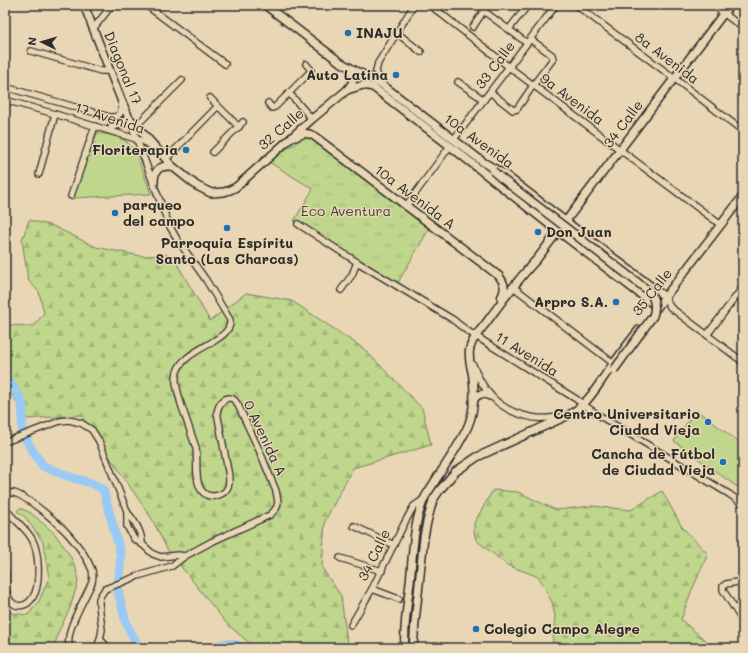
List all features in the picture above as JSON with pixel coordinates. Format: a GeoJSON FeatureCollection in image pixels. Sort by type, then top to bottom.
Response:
{"type":"FeatureCollection","features":[{"type":"Feature","properties":{"kind":"main road","name":"Diagonal 17"},"geometry":{"type":"LineString","coordinates":[[84,5],[129,118],[164,158]]}},
{"type":"Feature","properties":{"kind":"main road","name":"10a Avenida"},"geometry":{"type":"LineString","coordinates":[[265,5],[340,62],[380,83],[545,221],[657,307]]}},
{"type":"Feature","properties":{"kind":"main road","name":"34 Calle"},"geometry":{"type":"LineString","coordinates":[[469,356],[470,348],[476,335],[558,231],[730,5]]}},
{"type":"Feature","properties":{"kind":"main road"},"geometry":{"type":"LineString","coordinates":[[347,90],[352,84],[353,80],[349,67]]}},
{"type":"Feature","properties":{"kind":"main road","name":"10a Avenida"},"geometry":{"type":"LineString","coordinates":[[364,85],[373,87],[431,131],[450,140],[452,143],[504,174],[665,297]]}},
{"type":"Feature","properties":{"kind":"main road","name":"32 Calle"},"geometry":{"type":"LineString","coordinates":[[217,193],[236,187],[347,90],[364,85]]}},
{"type":"Feature","properties":{"kind":"main road"},"geometry":{"type":"LineString","coordinates":[[112,126],[121,124],[129,118]]}},
{"type":"Feature","properties":{"kind":"main road","name":"10a Avenida A"},"geometry":{"type":"LineString","coordinates":[[284,144],[303,133],[310,134],[499,276],[505,285],[505,291],[496,309]]}},
{"type":"Feature","properties":{"kind":"main road","name":"17 Avenida"},"geometry":{"type":"LineString","coordinates":[[164,158],[197,186],[211,193],[217,193]]}},
{"type":"Feature","properties":{"kind":"main road"},"geometry":{"type":"LineString","coordinates":[[413,648],[424,537],[433,500],[439,491],[455,472],[465,464],[564,417],[584,405],[653,316],[655,310],[653,296],[650,292],[501,178],[483,162]]}},
{"type":"Feature","properties":{"kind":"main road"},"geometry":{"type":"LineString","coordinates":[[154,183],[157,170],[163,166],[172,166]]}},
{"type":"Feature","properties":{"kind":"main road","name":"35 Calle"},"geometry":{"type":"LineString","coordinates":[[614,367],[657,307],[743,196]]}},
{"type":"Feature","properties":{"kind":"main road"},"geometry":{"type":"LineString","coordinates":[[545,221],[551,222],[554,220],[555,216],[552,211]]}},
{"type":"Feature","properties":{"kind":"main road","name":"34 Calle"},"geometry":{"type":"LineString","coordinates":[[484,325],[516,289],[536,259]]}},
{"type":"Feature","properties":{"kind":"main road"},"geometry":{"type":"LineString","coordinates":[[469,356],[473,379],[473,405]]}},
{"type":"Feature","properties":{"kind":"main road"},"geometry":{"type":"LineString","coordinates":[[405,648],[405,629],[413,548],[424,498],[454,452],[468,425],[476,397],[486,394],[490,396]]}},
{"type":"Feature","properties":{"kind":"street"},"geometry":{"type":"LineString","coordinates":[[93,29],[112,5]]}},
{"type":"Feature","properties":{"kind":"street"},"geometry":{"type":"LineString","coordinates":[[146,5],[225,64]]}},
{"type":"Feature","properties":{"kind":"street"},"geometry":{"type":"LineString","coordinates":[[380,83],[376,71],[378,63],[414,5]]}},
{"type":"Feature","properties":{"kind":"street","name":"9a Avenida"},"geometry":{"type":"LineString","coordinates":[[430,5],[509,67],[534,84],[619,150],[721,225]]}},
{"type":"Feature","properties":{"kind":"street"},"geometry":{"type":"LineString","coordinates":[[509,29],[528,5]]}},
{"type":"Feature","properties":{"kind":"street","name":"33 Calle"},"geometry":{"type":"LineString","coordinates":[[406,206],[556,5]]}},
{"type":"Feature","properties":{"kind":"street","name":"8a Avenida"},"geometry":{"type":"LineString","coordinates":[[576,5],[743,131]]}},
{"type":"Feature","properties":{"kind":"street"},"geometry":{"type":"LineString","coordinates":[[713,5],[743,28]]}},
{"type":"Feature","properties":{"kind":"street"},"geometry":{"type":"LineString","coordinates":[[473,27],[483,12],[485,12],[553,57],[515,110],[490,92]]}},
{"type":"Feature","properties":{"kind":"street"},"geometry":{"type":"LineString","coordinates":[[397,33],[421,52]]}},
{"type":"Feature","properties":{"kind":"street"},"geometry":{"type":"LineString","coordinates":[[31,51],[101,71],[110,71]]}},
{"type":"Feature","properties":{"kind":"street"},"geometry":{"type":"LineString","coordinates":[[268,103],[272,108],[275,107],[310,72],[310,68],[306,64]]}},
{"type":"Feature","properties":{"kind":"street"},"geometry":{"type":"LineString","coordinates":[[136,126],[182,80]]}},
{"type":"Feature","properties":{"kind":"street"},"geometry":{"type":"LineString","coordinates":[[458,82],[484,100]]}},
{"type":"Feature","properties":{"kind":"street","name":"17 Avenida"},"geometry":{"type":"LineString","coordinates":[[5,86],[108,117],[117,117],[120,114],[122,102]]}},
{"type":"Feature","properties":{"kind":"street"},"geometry":{"type":"LineString","coordinates":[[289,93],[312,119]]}},
{"type":"Feature","properties":{"kind":"street"},"geometry":{"type":"LineString","coordinates":[[210,98],[239,127]]}},
{"type":"Feature","properties":{"kind":"street","name":"17 Avenida"},"geometry":{"type":"LineString","coordinates":[[5,100],[136,139],[143,142],[164,158]]}},
{"type":"Feature","properties":{"kind":"street"},"geometry":{"type":"LineString","coordinates":[[164,158],[218,106]]}},
{"type":"Feature","properties":{"kind":"street"},"geometry":{"type":"LineString","coordinates":[[39,174],[55,114]]}},
{"type":"Feature","properties":{"kind":"street"},"geometry":{"type":"LineString","coordinates":[[103,129],[112,126],[112,121],[108,117]]}},
{"type":"Feature","properties":{"kind":"street","name":"Diagonal 17"},"geometry":{"type":"LineString","coordinates":[[129,118],[136,139]]}},
{"type":"Feature","properties":{"kind":"street"},"geometry":{"type":"LineString","coordinates":[[213,152],[243,122]]}},
{"type":"Feature","properties":{"kind":"street"},"geometry":{"type":"LineString","coordinates":[[71,196],[95,126]]}},
{"type":"Feature","properties":{"kind":"street","name":"0 Avenida A"},"geometry":{"type":"LineString","coordinates":[[97,648],[102,630],[99,599],[105,589],[127,580],[172,566],[185,556],[211,542],[270,515],[277,507],[278,502],[276,491],[260,452],[238,406],[236,402],[227,398],[219,404],[217,412],[229,478],[228,486],[224,493],[212,496],[205,494],[200,488],[196,448],[178,392],[176,372],[180,364],[227,332],[231,323],[229,317],[206,280],[169,225],[136,139]]}},
{"type":"Feature","properties":{"kind":"street","name":"11 Avenida"},"geometry":{"type":"LineString","coordinates":[[298,224],[357,262],[452,319],[584,405],[743,504]]}},
{"type":"Feature","properties":{"kind":"street"},"geometry":{"type":"LineString","coordinates":[[341,290],[352,275],[357,262]]}},
{"type":"Feature","properties":{"kind":"street"},"geometry":{"type":"LineString","coordinates":[[707,335],[743,287]]}},
{"type":"Feature","properties":{"kind":"street"},"geometry":{"type":"LineString","coordinates":[[516,289],[614,367]]}},
{"type":"Feature","properties":{"kind":"street","name":"10a Avenida"},"geometry":{"type":"LineString","coordinates":[[665,297],[670,308],[743,362]]}},
{"type":"Feature","properties":{"kind":"street"},"geometry":{"type":"LineString","coordinates":[[657,307],[670,308]]}},
{"type":"Feature","properties":{"kind":"street"},"geometry":{"type":"LineString","coordinates":[[469,356],[483,387],[490,396],[507,409],[529,417],[564,417]]}},
{"type":"Feature","properties":{"kind":"street"},"geometry":{"type":"LineString","coordinates":[[5,442],[60,421],[69,420],[81,423],[92,430],[99,442],[127,511],[127,526],[134,539],[153,554],[161,557],[178,555],[185,556]]}},
{"type":"Feature","properties":{"kind":"street"},"geometry":{"type":"LineString","coordinates":[[5,494],[11,493],[20,496],[57,523],[74,541],[87,560],[92,571],[92,582],[71,627],[68,638],[70,648]]}},
{"type":"Feature","properties":{"kind":"street","name":"34 Calle"},"geometry":{"type":"LineString","coordinates":[[351,626],[382,571],[411,511],[414,506],[424,498]]}},
{"type":"Feature","properties":{"kind":"street"},"geometry":{"type":"LineString","coordinates":[[5,508],[31,537],[36,554],[38,570],[36,587],[33,597],[24,605],[17,606],[9,597],[6,590],[5,571]]}},
{"type":"Feature","properties":{"kind":"street"},"geometry":{"type":"LineString","coordinates":[[354,526],[394,545]]}},
{"type":"Feature","properties":{"kind":"street"},"geometry":{"type":"LineString","coordinates":[[340,558],[382,571]]}},
{"type":"Feature","properties":{"kind":"street"},"geometry":{"type":"LineString","coordinates":[[743,581],[726,584],[723,586],[723,590],[743,622]]}},
{"type":"Feature","properties":{"kind":"street"},"geometry":{"type":"LineString","coordinates":[[372,589],[399,599]]}},
{"type":"Feature","properties":{"kind":"street"},"geometry":{"type":"LineString","coordinates":[[100,639],[108,648]]}},
{"type":"Feature","properties":{"kind":"green space"},"geometry":{"type":"Polygon","coordinates":[[[97,133],[117,137],[127,142],[134,152],[151,194],[73,198],[97,133]]]}},
{"type":"Feature","properties":{"kind":"green space","name":"Eco Aventura"},"geometry":{"type":"Polygon","coordinates":[[[306,135],[429,229],[396,286],[294,221],[313,189],[269,162],[306,135]]]}},
{"type":"Feature","properties":{"kind":"green space"},"geometry":{"type":"Polygon","coordinates":[[[29,220],[53,226],[96,247],[141,256],[168,255],[176,262],[210,321],[246,293],[292,301],[364,349],[422,408],[431,445],[353,468],[325,521],[322,568],[341,596],[347,642],[356,648],[255,648],[227,624],[167,549],[152,519],[81,415],[27,419],[5,384],[5,325],[34,326],[44,313],[39,292],[28,280],[22,240],[29,220]]]}},
{"type":"Feature","properties":{"kind":"green space","name":"Cancha de Fútbol de Ciudad Vieja"},"geometry":{"type":"Polygon","coordinates":[[[696,410],[743,445],[743,479],[737,487],[674,441],[696,410]]]}},
{"type":"Feature","properties":{"kind":"green space"},"geometry":{"type":"Polygon","coordinates":[[[493,490],[518,492],[556,510],[592,506],[631,510],[662,491],[682,527],[708,554],[691,592],[681,620],[711,645],[718,648],[552,648],[555,616],[552,602],[539,577],[507,565],[476,540],[474,523],[493,490]]]}},
{"type":"Feature","properties":{"kind":"green space"},"geometry":{"type":"Polygon","coordinates":[[[20,508],[31,513],[55,534],[69,554],[76,568],[78,582],[70,608],[58,633],[54,648],[5,648],[5,604],[11,613],[28,615],[39,601],[49,578],[43,542],[25,517],[17,511],[20,508]]]}},
{"type":"Feature","properties":{"kind":"waterway"},"geometry":{"type":"LineString","coordinates":[[5,378],[12,385],[23,405],[22,429],[30,447],[43,466],[70,477],[91,483],[103,489],[121,555],[118,588],[119,595],[126,623],[139,648]]}},
{"type":"Feature","properties":{"kind":"waterway"},"geometry":{"type":"LineString","coordinates":[[213,648],[228,644],[242,648]]}},
{"type":"Feature","properties":{"kind":"place","name":"INAJU"},"geometry":{"type":"Point","coordinates":[348,33]}},
{"type":"Feature","properties":{"kind":"place","name":"Auto Latina"},"geometry":{"type":"Point","coordinates":[396,75]}},
{"type":"Feature","properties":{"kind":"place","name":"Floriterapia"},"geometry":{"type":"Point","coordinates":[186,150]}},
{"type":"Feature","properties":{"kind":"place","name":"parqueo del campo"},"geometry":{"type":"Point","coordinates":[115,213]}},
{"type":"Feature","properties":{"kind":"place","name":"Parroquia Espíritu Santo (Las Charcas)"},"geometry":{"type":"Point","coordinates":[227,228]}},
{"type":"Feature","properties":{"kind":"place","name":"Don Juan"},"geometry":{"type":"Point","coordinates":[538,232]}},
{"type":"Feature","properties":{"kind":"place","name":"Arpro S.A."},"geometry":{"type":"Point","coordinates":[616,302]}},
{"type":"Feature","properties":{"kind":"place","name":"Centro Universitario Ciudad Vieja"},"geometry":{"type":"Point","coordinates":[708,422]}},
{"type":"Feature","properties":{"kind":"place","name":"Cancha de Fútbol de Ciudad Vieja"},"geometry":{"type":"Point","coordinates":[723,462]}},
{"type":"Feature","properties":{"kind":"place","name":"Colegio Campo Alegre"},"geometry":{"type":"Point","coordinates":[476,629]}}]}
